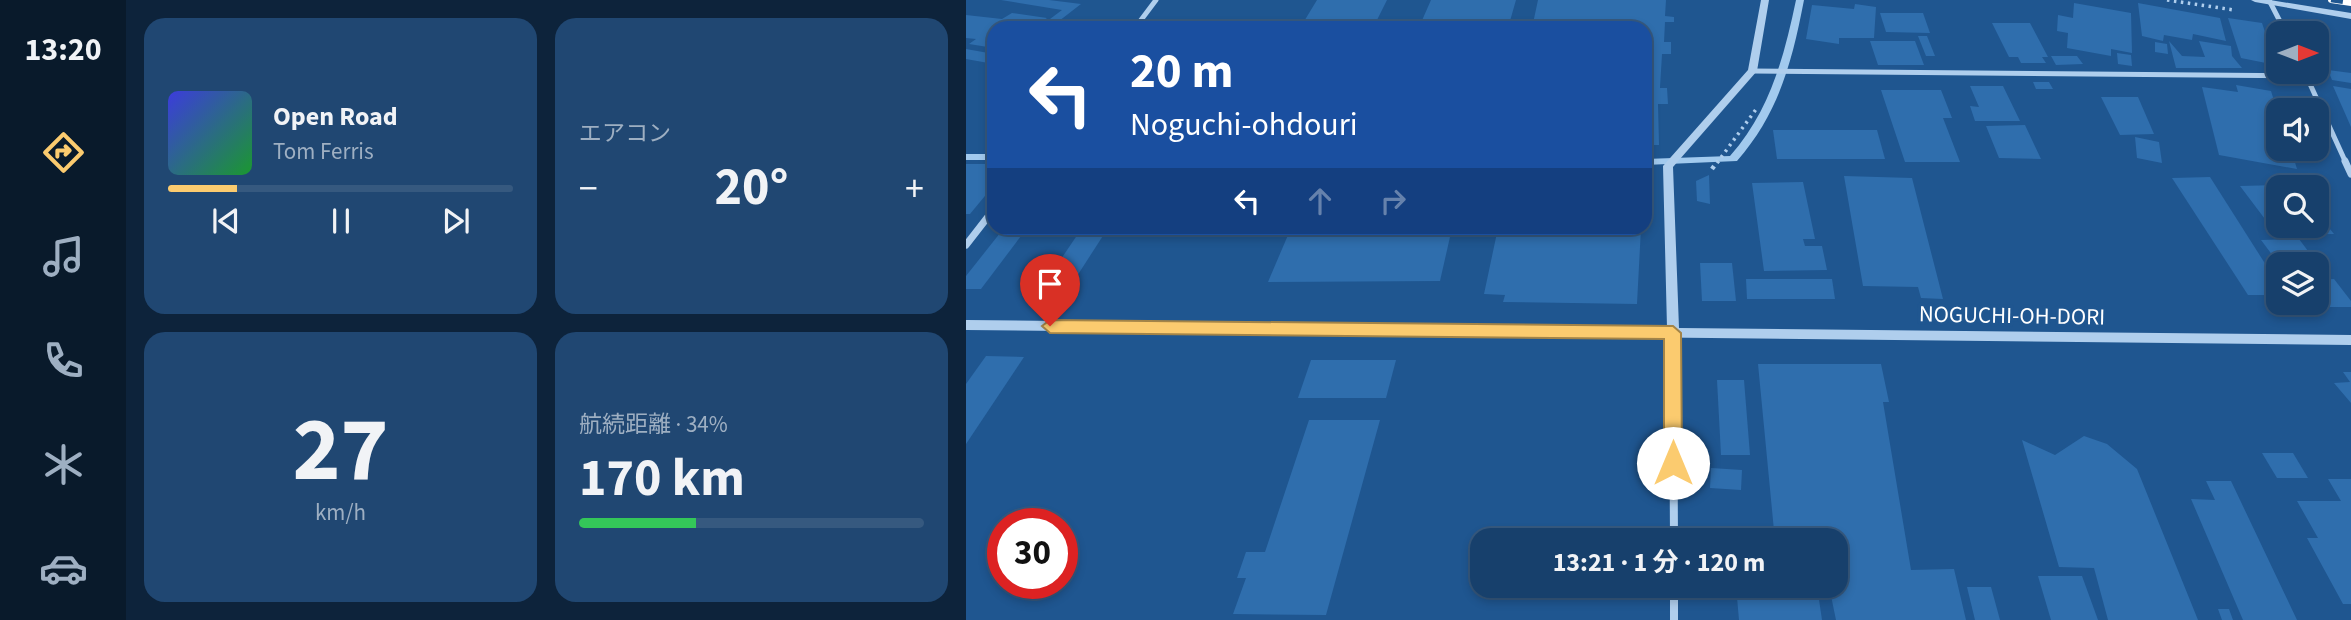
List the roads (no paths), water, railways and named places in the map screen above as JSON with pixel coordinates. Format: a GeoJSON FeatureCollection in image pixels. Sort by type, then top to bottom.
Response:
{"type":"FeatureCollection","features":[{"type":"Feature","properties":{"kind":"street"},"geometry":{"type":"LineString","coordinates":[[1140,21],[1156,0]]}},
{"type":"Feature","properties":{"kind":"street"},"geometry":{"type":"LineString","coordinates":[[1674,528],[1673,333],[1668,166],[1752,71],[1765,0]]}},
{"type":"Feature","properties":{"kind":"street"},"geometry":{"type":"LineString","coordinates":[[2255,0],[2351,16]]}},
{"type":"Feature","properties":{"kind":"street"},"geometry":{"type":"LineString","coordinates":[[2270,1],[2280,21]]}},
{"type":"Feature","properties":{"kind":"street"},"geometry":{"type":"LineString","coordinates":[[1752,71],[2266,74]]}},
{"type":"Feature","properties":{"kind":"street"},"geometry":{"type":"LineString","coordinates":[[2310,84],[2351,174]]}},
{"type":"Feature","properties":{"kind":"street"},"geometry":{"type":"LineString","coordinates":[[966,245],[987,218]]}},
{"type":"Feature","properties":{"kind":"street","name":"NOGUCHI-OH-DORI"},"geometry":{"type":"LineString","coordinates":[[966,325],[2351,340]]}},
{"type":"Feature","properties":{"kind":"street"},"geometry":{"type":"LineString","coordinates":[[1674,598],[1674,620]]}},
{"type":"Feature","properties":{"kind":"waterway"},"geometry":{"type":"LineString","coordinates":[[1652,162],[1733,159],[1760,124],[1770,105],[1785,64],[1800,0]]}},
{"type":"Feature","properties":{"kind":"waterway"},"geometry":{"type":"LineString","coordinates":[[966,157],[987,157]]}},
{"type":"Feature","properties":{"kind":"railway"},"geometry":{"type":"LineString","coordinates":[[2331,0],[2351,3]]}}]}
